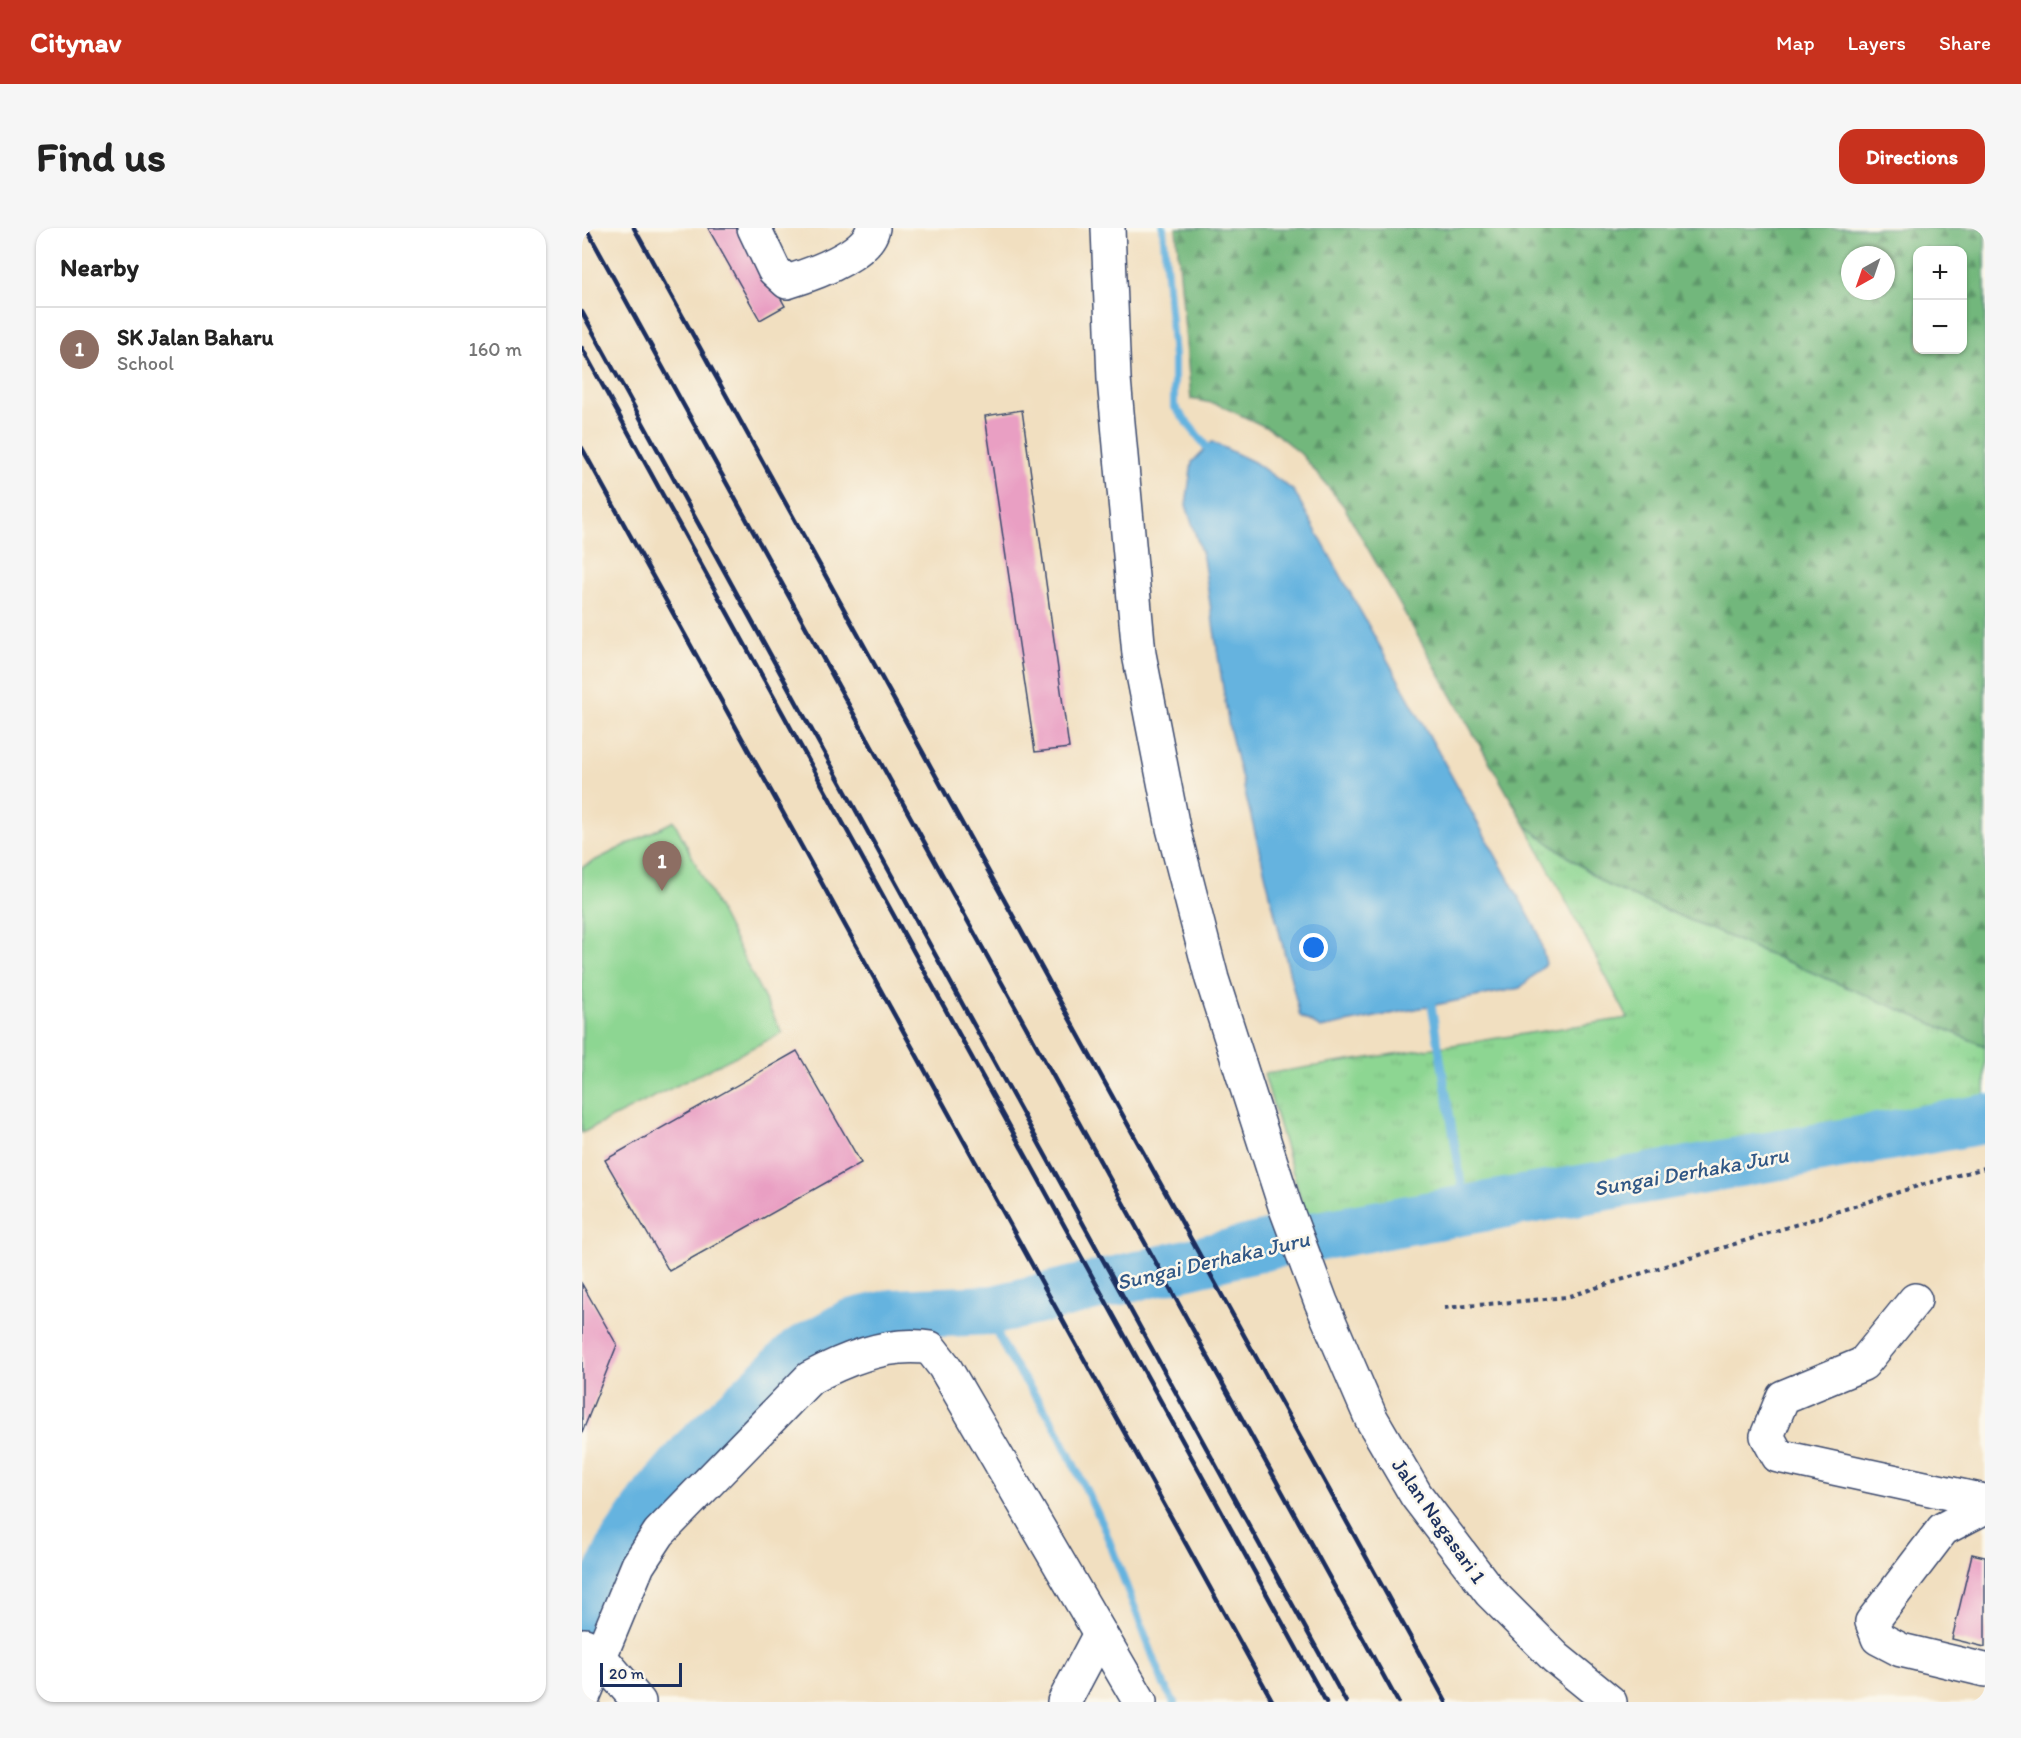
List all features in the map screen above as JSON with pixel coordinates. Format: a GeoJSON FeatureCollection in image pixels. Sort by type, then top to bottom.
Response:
{"type":"FeatureCollection","features":[{"type":"Feature","properties":{"kind":"street"},"geometry":{"type":"LineString","coordinates":[[754,228],[774,270],[787,282],[808,276],[854,252],[872,234],[873,228]]}},
{"type":"Feature","properties":{"kind":"street","name":"Jalan Nagasari 1"},"geometry":{"type":"LineString","coordinates":[[1108,228],[1114,379],[1139,654],[1173,828],[1212,979],[1285,1206],[1320,1302],[1371,1418],[1416,1495],[1490,1592],[1556,1658],[1610,1702]]}},
{"type":"Feature","properties":{"kind":"street"},"geometry":{"type":"LineString","coordinates":[[1915,1300],[1863,1364],[1783,1397],[1767,1436],[1778,1456],[1985,1501]]}},
{"type":"Feature","properties":{"kind":"street"},"geometry":{"type":"LineString","coordinates":[[582,1700],[591,1650],[638,1565],[659,1533],[810,1378],[840,1362],[909,1344],[930,1348],[944,1366],[1140,1702]]}},
{"type":"Feature","properties":{"kind":"street"},"geometry":{"type":"LineString","coordinates":[[1985,1507],[1942,1529],[1872,1622],[1878,1638],[1901,1650],[1985,1670]]}},
{"type":"Feature","properties":{"kind":"street"},"geometry":{"type":"LineString","coordinates":[[1065,1702],[1100,1634]]}},
{"type":"Feature","properties":{"kind":"street"},"geometry":{"type":"LineString","coordinates":[[591,1650],[639,1702]]}},
{"type":"Feature","properties":{"kind":"path"},"geometry":{"type":"LineString","coordinates":[[1444,1308],[1567,1297],[1921,1185],[1985,1168]]}},
{"type":"Feature","properties":{"kind":"green space"},"geometry":{"type":"Polygon","coordinates":[[[1176,228],[1985,228],[1985,1046],[1607,885],[1526,826],[1343,505],[1301,454],[1270,429],[1217,404],[1191,399],[1176,228]]]}},
{"type":"Feature","properties":{"kind":"green space"},"geometry":{"type":"Polygon","coordinates":[[[674,821],[782,1033],[582,1133],[582,867],[674,821]]]}},
{"type":"Feature","properties":{"kind":"green space"},"geometry":{"type":"Polygon","coordinates":[[[1526,826],[1607,885],[1985,1046],[1985,1109],[1308,1224],[1264,1074],[1628,1018],[1526,826]]]}},
{"type":"Feature","properties":{"kind":"water"},"geometry":{"type":"Polygon","coordinates":[[[1212,442],[1254,462],[1294,491],[1538,932],[1546,964],[1520,988],[1321,1028],[1300,1016],[1229,727],[1203,558],[1186,505],[1192,462],[1212,442]]]}},
{"type":"Feature","properties":{"kind":"building"},"geometry":{"type":"Polygon","coordinates":[[[708,228],[741,228],[785,306],[760,320],[708,228]]]}},
{"type":"Feature","properties":{"kind":"building"},"geometry":{"type":"Polygon","coordinates":[[[1022,410],[1069,748],[1035,752],[985,416],[1022,410]]]}},
{"type":"Feature","properties":{"kind":"building"},"geometry":{"type":"Polygon","coordinates":[[[797,1051],[861,1163],[669,1271],[605,1160],[797,1051]]]}},
{"type":"Feature","properties":{"kind":"building"},"geometry":{"type":"Polygon","coordinates":[[[582,1284],[617,1345],[582,1433],[582,1284]]]}},
{"type":"Feature","properties":{"kind":"building"},"geometry":{"type":"Polygon","coordinates":[[[1972,1554],[1985,1557],[1985,1647],[1952,1639],[1972,1554]]]}},
{"type":"Feature","properties":{"kind":"waterway"},"geometry":{"type":"LineString","coordinates":[[1163,228],[1174,357],[1174,406],[1212,454]]}},
{"type":"Feature","properties":{"kind":"waterway"},"geometry":{"type":"LineString","coordinates":[[1430,996],[1466,1211]]}},
{"type":"Feature","properties":{"kind":"waterway","name":"Sungai Derhaka Juru"},"geometry":{"type":"LineString","coordinates":[[582,1631],[622,1547],[656,1497],[696,1450],[800,1352],[850,1324],[892,1314],[994,1310],[1272,1244],[1985,1119]]}},
{"type":"Feature","properties":{"kind":"waterway"},"geometry":{"type":"LineString","coordinates":[[994,1310],[993,1325],[1009,1357],[1053,1422],[1103,1525],[1164,1685],[1174,1702]]}},
{"type":"Feature","properties":{"kind":"railway"},"geometry":{"type":"LineString","coordinates":[[586,228],[1398,1702]]}},
{"type":"Feature","properties":{"kind":"railway"},"geometry":{"type":"LineString","coordinates":[[634,228],[1446,1702]]}},
{"type":"Feature","properties":{"kind":"railway"},"geometry":{"type":"LineString","coordinates":[[582,312],[1346,1702]]}},
{"type":"Feature","properties":{"kind":"railway"},"geometry":{"type":"LineString","coordinates":[[582,348],[1326,1702]]}},
{"type":"Feature","properties":{"kind":"railway"},"geometry":{"type":"LineString","coordinates":[[582,448],[1273,1702]]}},
{"type":"Feature","properties":{"kind":"place","name":"SK Jalan Baharu"},"geometry":{"type":"Point","coordinates":[662,891]}}]}
